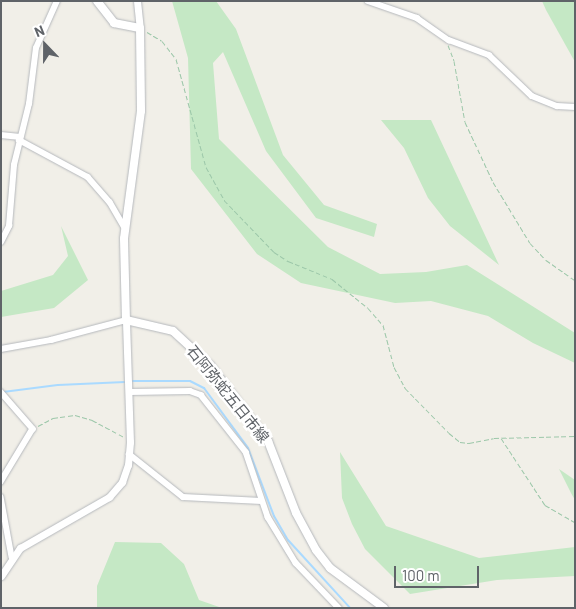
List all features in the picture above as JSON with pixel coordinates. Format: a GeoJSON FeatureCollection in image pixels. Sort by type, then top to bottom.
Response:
{"type":"FeatureCollection","features":[{"type":"Feature","properties":{"kind":"main road"},"geometry":{"type":"LineString","coordinates":[[97,1],[114,23],[140,28],[141,111],[125,228],[126,320]]}},
{"type":"Feature","properties":{"kind":"main road","name":"石阿弥蛇五日市線"},"geometry":{"type":"LineString","coordinates":[[126,320],[173,332],[210,365],[268,442],[296,512],[316,550],[330,568],[384,608]]}},
{"type":"Feature","properties":{"kind":"street"},"geometry":{"type":"LineString","coordinates":[[1,242],[9,226],[20,139],[29,104],[36,48],[57,1]]}},
{"type":"Feature","properties":{"kind":"street"},"geometry":{"type":"LineString","coordinates":[[137,1],[140,28]]}},
{"type":"Feature","properties":{"kind":"street"},"geometry":{"type":"LineString","coordinates":[[368,1],[417,18],[444,37],[489,54],[532,96],[558,106],[575,107]]}},
{"type":"Feature","properties":{"kind":"street"},"geometry":{"type":"LineString","coordinates":[[1,135],[20,139],[88,177],[105,197],[125,228]]}},
{"type":"Feature","properties":{"kind":"street"},"geometry":{"type":"LineString","coordinates":[[1,349],[51,340],[126,320],[130,392],[129,454],[122,482],[109,497],[38,537],[12,557],[1,576]]}},
{"type":"Feature","properties":{"kind":"street"},"geometry":{"type":"LineString","coordinates":[[130,392],[190,391],[201,395],[246,452],[261,501],[296,563],[339,608]]}},
{"type":"Feature","properties":{"kind":"street"},"geometry":{"type":"LineString","coordinates":[[1,392],[32,429],[1,482]]}},
{"type":"Feature","properties":{"kind":"street"},"geometry":{"type":"LineString","coordinates":[[129,454],[184,497],[261,501]]}},
{"type":"Feature","properties":{"kind":"street"},"geometry":{"type":"LineString","coordinates":[[1,498],[12,557]]}},
{"type":"Feature","properties":{"kind":"path"},"geometry":{"type":"LineString","coordinates":[[140,28],[162,41],[173,54],[206,167],[218,192],[234,212],[274,252],[288,261],[332,279],[368,308],[383,326],[394,367],[405,388],[460,442],[501,437],[575,436]]}},
{"type":"Feature","properties":{"kind":"path"},"geometry":{"type":"LineString","coordinates":[[444,37],[454,61],[465,122],[493,182],[530,243],[546,260],[575,280]]}},
{"type":"Feature","properties":{"kind":"path"},"geometry":{"type":"LineString","coordinates":[[32,429],[53,418],[75,415],[92,420],[130,440]]}},
{"type":"Feature","properties":{"kind":"path"},"geometry":{"type":"LineString","coordinates":[[501,437],[545,504],[575,522]]}},
{"type":"Feature","properties":{"kind":"green space"},"geometry":{"type":"Polygon","coordinates":[[[172,1],[216,1],[236,29],[283,155],[324,205],[377,224],[374,237],[316,218],[266,151],[223,52],[213,63],[219,139],[328,247],[380,274],[426,272],[467,265],[575,333],[575,363],[533,343],[488,316],[431,301],[395,303],[301,283],[257,254],[191,169],[188,58],[172,1]]]}},
{"type":"Feature","properties":{"kind":"green space"},"geometry":{"type":"Polygon","coordinates":[[[542,1],[575,1],[575,62],[546,10],[542,1]]]}},
{"type":"Feature","properties":{"kind":"green space"},"geometry":{"type":"Polygon","coordinates":[[[381,120],[431,120],[499,265],[450,226],[428,198],[404,148],[381,120]]]}},
{"type":"Feature","properties":{"kind":"green space"},"geometry":{"type":"Polygon","coordinates":[[[61,226],[88,280],[54,308],[1,317],[1,291],[53,275],[68,256],[61,226]]]}},
{"type":"Feature","properties":{"kind":"green space"},"geometry":{"type":"Polygon","coordinates":[[[340,452],[386,526],[479,558],[575,547],[575,576],[497,580],[410,594],[365,549],[352,524],[342,498],[340,452]]]}},
{"type":"Feature","properties":{"kind":"green space"},"geometry":{"type":"Polygon","coordinates":[[[559,469],[575,480],[575,500],[571,493],[559,469]]]}},
{"type":"Feature","properties":{"kind":"green space"},"geometry":{"type":"Polygon","coordinates":[[[115,542],[161,543],[184,564],[199,600],[222,608],[97,608],[97,586],[115,542]]]}},
{"type":"Feature","properties":{"kind":"waterway"},"geometry":{"type":"LineString","coordinates":[[130,381],[190,381],[204,388],[248,448],[274,516],[288,540],[350,608]]}},
{"type":"Feature","properties":{"kind":"waterway"},"geometry":{"type":"LineString","coordinates":[[3,392],[58,385],[125,382]]}}]}
